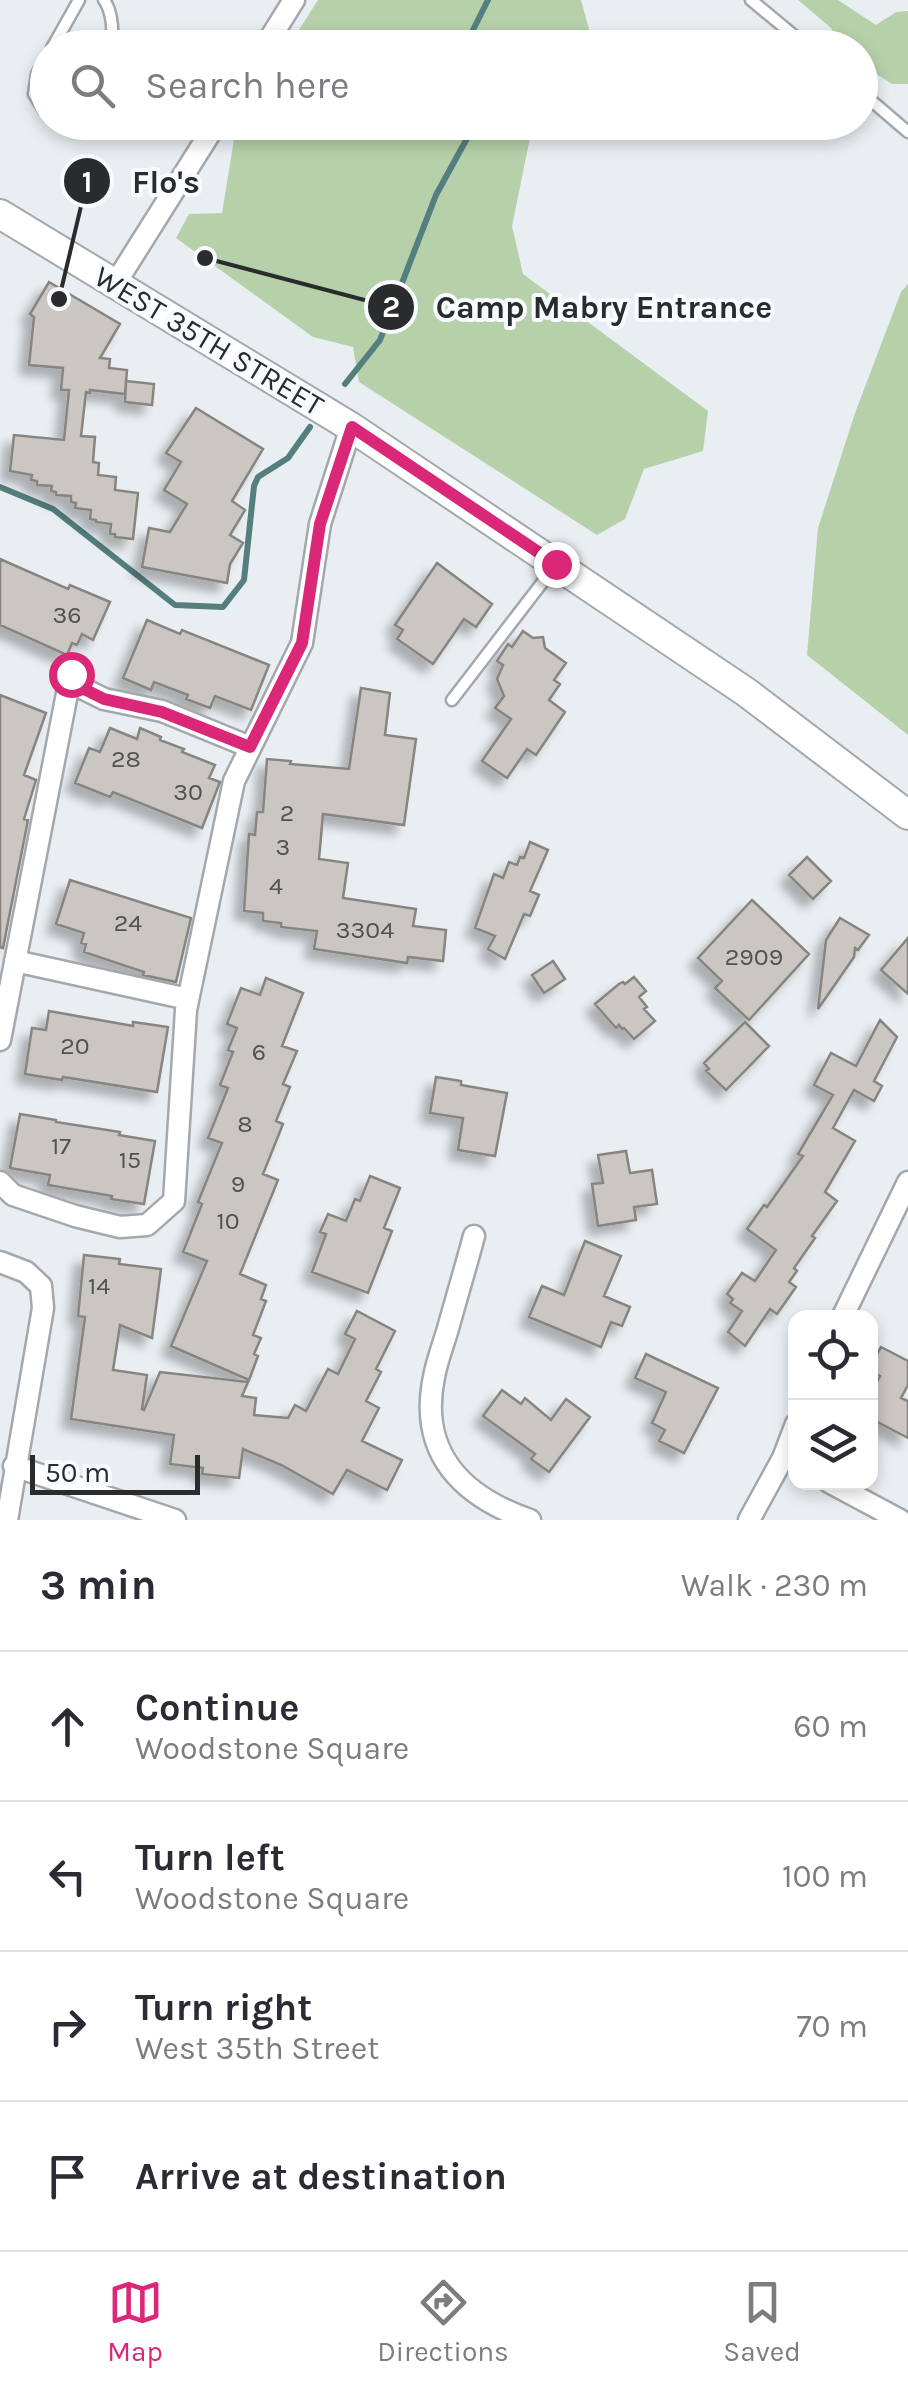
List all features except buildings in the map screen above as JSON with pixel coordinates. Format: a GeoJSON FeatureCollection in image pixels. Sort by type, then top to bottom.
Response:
{"type":"FeatureCollection","features":[{"type":"Feature","properties":{"kind":"street"},"geometry":{"type":"LineString","coordinates":[[275,30],[294,0]]}},
{"type":"Feature","properties":{"kind":"street"},"geometry":{"type":"LineString","coordinates":[[115,284],[205,140]]}},
{"type":"Feature","properties":{"kind":"street","name":"WEST 35TH STREET"},"geometry":{"type":"LineString","coordinates":[[0,214],[352,427],[746,692],[908,815]]}},
{"type":"Feature","properties":{"kind":"street"},"geometry":{"type":"LineString","coordinates":[[0,1182],[14,1195],[120,1227],[147,1225],[174,1201],[186,1010],[234,782],[302,643],[320,524],[352,427]]}},
{"type":"Feature","properties":{"kind":"street"},"geometry":{"type":"LineString","coordinates":[[0,1040],[70,678],[104,699],[162,712],[250,747]]}},
{"type":"Feature","properties":{"kind":"street"},"geometry":{"type":"LineString","coordinates":[[15,960],[188,999]]}},
{"type":"Feature","properties":{"kind":"street"},"geometry":{"type":"LineString","coordinates":[[846,1310],[908,1182]]}},
{"type":"Feature","properties":{"kind":"street"},"geometry":{"type":"LineString","coordinates":[[474,1236],[433,1380],[432,1420],[441,1456],[466,1487],[502,1510],[530,1520]]}},
{"type":"Feature","properties":{"kind":"street"},"geometry":{"type":"LineString","coordinates":[[0,1262],[26,1272],[41,1286],[44,1308],[7,1520]]}},
{"type":"Feature","properties":{"kind":"street"},"geometry":{"type":"LineString","coordinates":[[750,1520],[788,1463]]}},
{"type":"Feature","properties":{"kind":"street"},"geometry":{"type":"LineString","coordinates":[[14,1466],[175,1520]]}},
{"type":"Feature","properties":{"kind":"street"},"geometry":{"type":"LineString","coordinates":[[844,1490],[900,1520]]}},
{"type":"Feature","properties":{"kind":"lane"},"geometry":{"type":"LineString","coordinates":[[62,30],[79,0]]}},
{"type":"Feature","properties":{"kind":"lane"},"geometry":{"type":"LineString","coordinates":[[104,0],[112,30]]}},
{"type":"Feature","properties":{"kind":"lane"},"geometry":{"type":"LineString","coordinates":[[751,0],[787,30]]}},
{"type":"Feature","properties":{"kind":"lane"},"geometry":{"type":"LineString","coordinates":[[878,107],[908,132]]}},
{"type":"Feature","properties":{"kind":"lane"},"geometry":{"type":"LineString","coordinates":[[452,700],[556,564]]}},
{"type":"Feature","properties":{"kind":"green space"},"geometry":{"type":"Polygon","coordinates":[[[318,0],[581,0],[589,30],[299,30],[318,0]]]}},
{"type":"Feature","properties":{"kind":"green space"},"geometry":{"type":"Polygon","coordinates":[[[798,0],[838,0],[876,25],[896,12],[908,11],[908,84],[892,84],[878,75],[878,30],[830,27],[798,0]]]}},
{"type":"Feature","properties":{"kind":"green space"},"geometry":{"type":"Polygon","coordinates":[[[234,140],[530,140],[512,226],[523,274],[708,411],[703,451],[644,469],[625,519],[597,535],[359,382],[353,347],[313,337],[176,238],[189,214],[222,213],[234,140]]]}},
{"type":"Feature","properties":{"kind":"green space"},"geometry":{"type":"Polygon","coordinates":[[[908,284],[908,735],[807,655],[818,528],[855,413],[901,292],[908,284]]]}},
{"type":"Feature","properties":{"kind":"waterway"},"geometry":{"type":"LineString","coordinates":[[473,30],[488,0]]}},
{"type":"Feature","properties":{"kind":"waterway"},"geometry":{"type":"LineString","coordinates":[[345,384],[380,340],[436,195],[466,140]]}},
{"type":"Feature","properties":{"kind":"waterway"},"geometry":{"type":"LineString","coordinates":[[0,487],[53,509],[175,605],[223,607],[244,580],[258,477],[288,458],[310,427]]}},
{"type":"Feature","properties":{"kind":"place","name":"Camp Mabry Entrance"},"geometry":{"type":"Point","coordinates":[205,258]}},
{"type":"Feature","properties":{"kind":"place","name":"Flo's"},"geometry":{"type":"Point","coordinates":[59,299]}},
{"type":"Feature","properties":{"kind":"route"},"geometry":{"type":"LineString","coordinates":[[71,674],[70,682],[104,699],[162,712],[250,747],[302,643],[320,524],[352,427],[556,564]]}}]}
